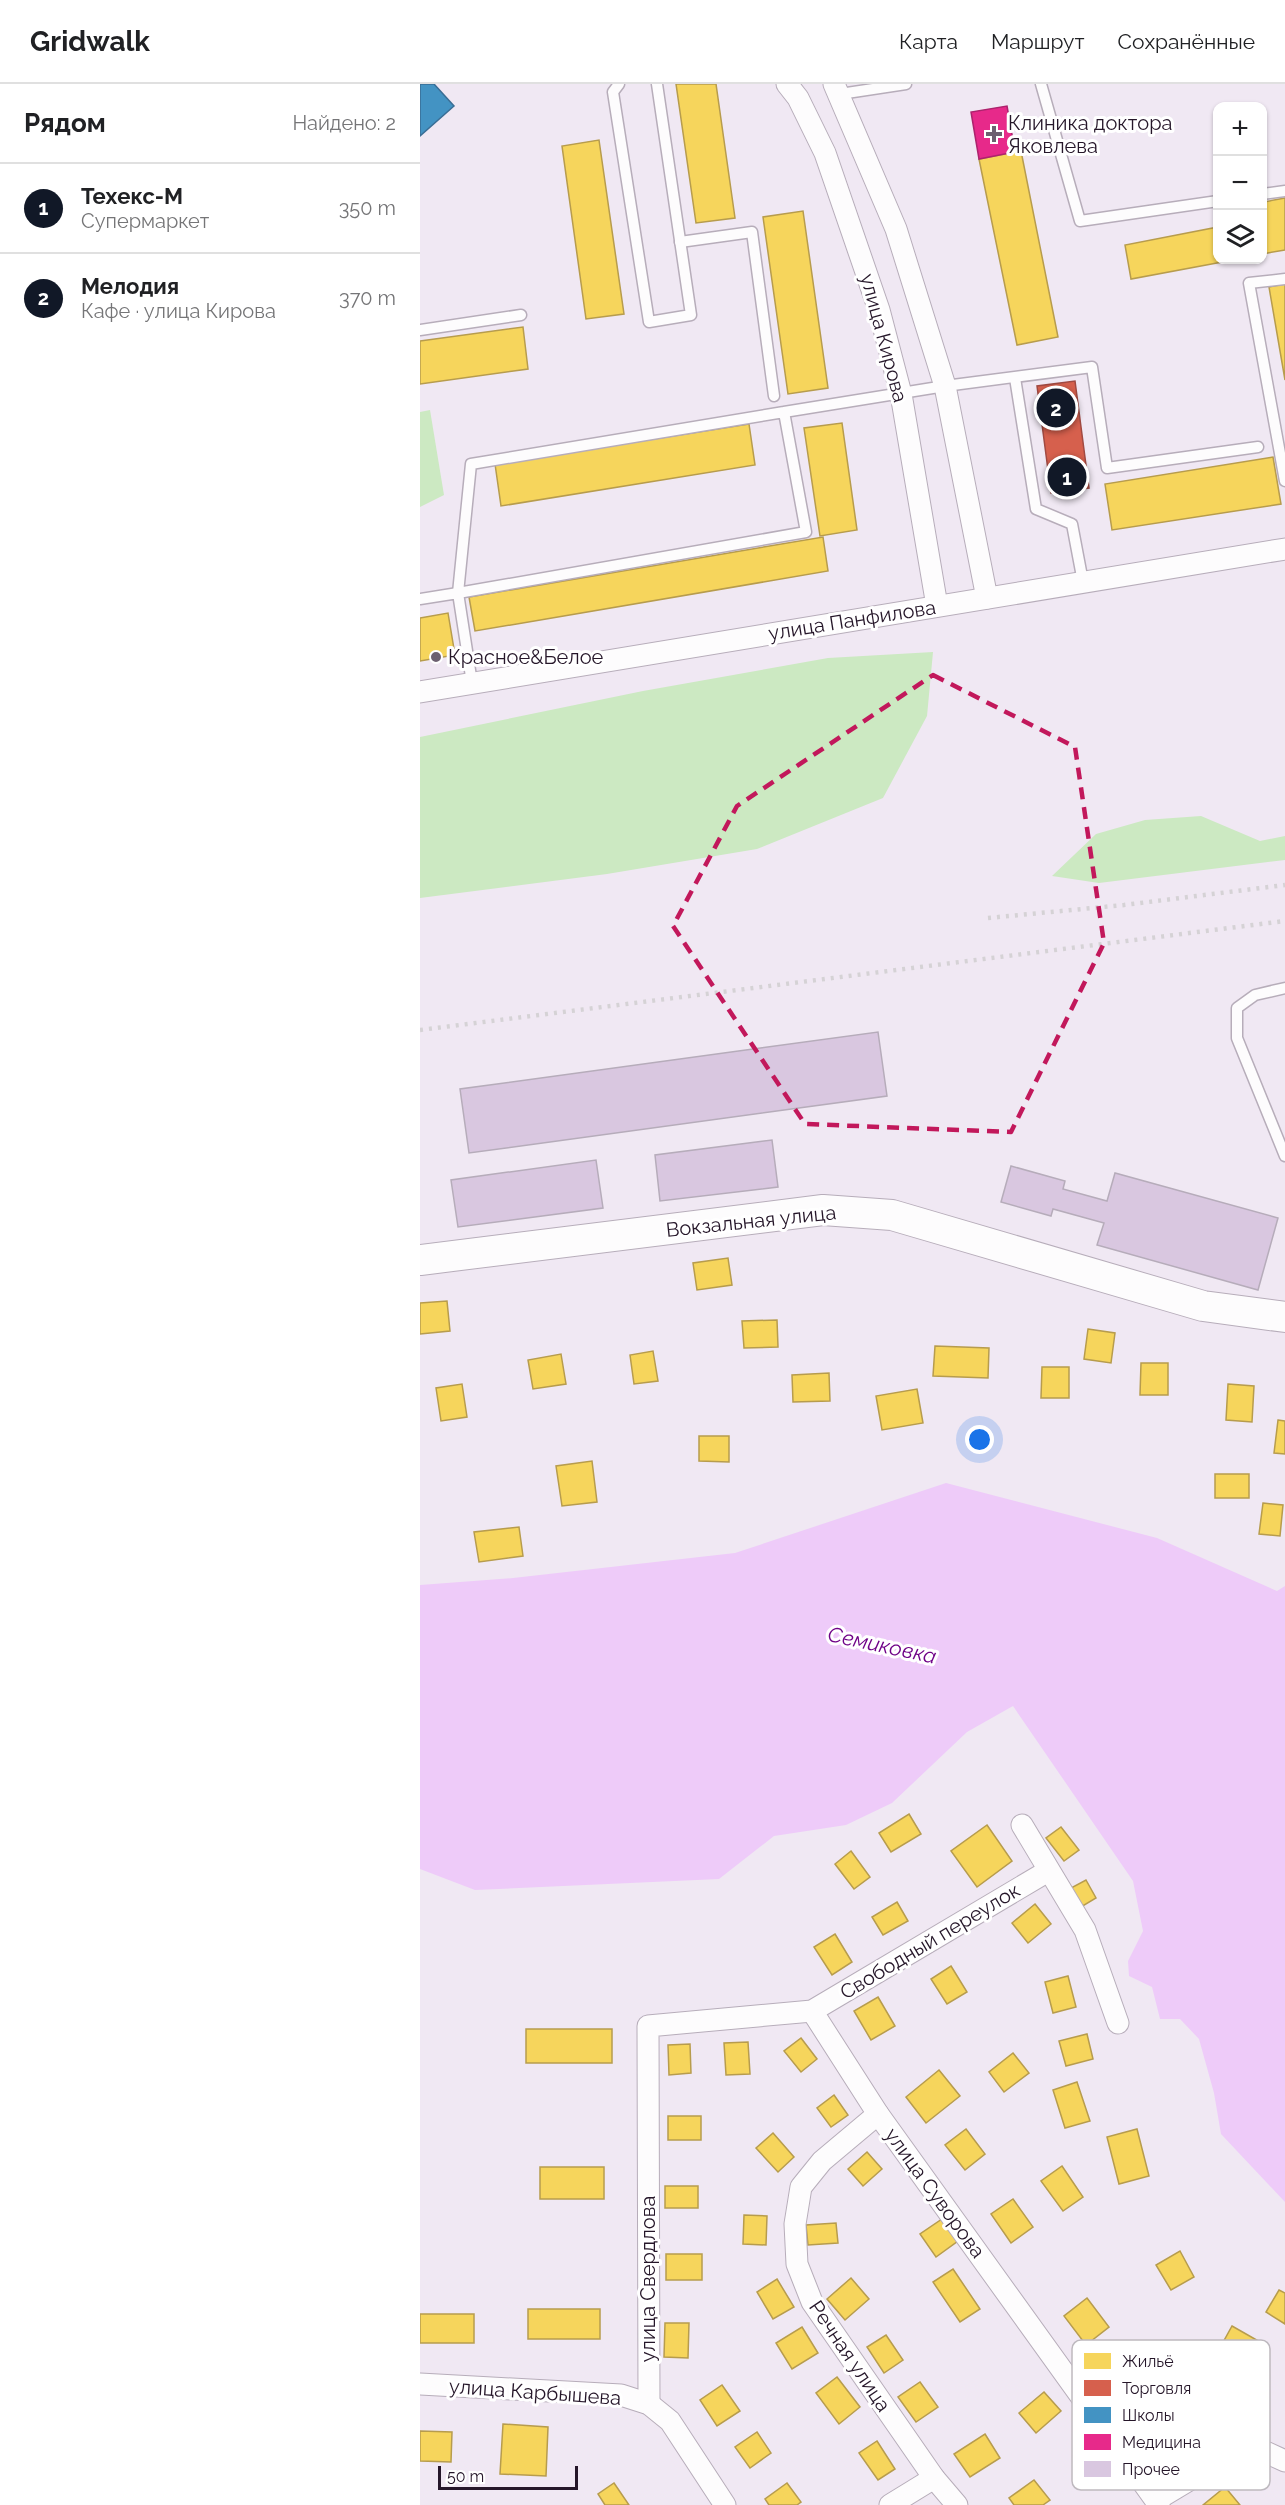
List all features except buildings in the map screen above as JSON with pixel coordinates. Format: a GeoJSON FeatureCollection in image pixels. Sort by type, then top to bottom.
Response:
{"type":"FeatureCollection","features":[{"type":"Feature","properties":{"kind":"main road","name":"Вокзальная улица"},"geometry":{"type":"LineString","coordinates":[[420,1260],[823,1210],[892,1215],[1203,1306],[1285,1317]]}},
{"type":"Feature","properties":{"kind":"street","name":"улица Кирова"},"geometry":{"type":"LineString","coordinates":[[787,84],[798,98],[825,153],[879,310],[901,394],[937,606]]}},
{"type":"Feature","properties":{"kind":"street","name":"улица Кирова"},"geometry":{"type":"LineString","coordinates":[[837,89],[896,229],[945,386],[987,598]]}},
{"type":"Feature","properties":{"kind":"street","name":"улица Панфилова"},"geometry":{"type":"LineString","coordinates":[[420,692],[1285,549]]}},
{"type":"Feature","properties":{"kind":"street"},"geometry":{"type":"LineString","coordinates":[[1022,1826],[1085,1930],[1118,2023]]}},
{"type":"Feature","properties":{"kind":"street","name":"Свободный переулок"},"geometry":{"type":"LineString","coordinates":[[812,2011],[1048,1871]]}},
{"type":"Feature","properties":{"kind":"street","name":"улица Свердлова"},"geometry":{"type":"LineString","coordinates":[[649,2404],[648,2026],[812,2011]]}},
{"type":"Feature","properties":{"kind":"street","name":"улица Суворова"},"geometry":{"type":"LineString","coordinates":[[812,2011],[878,2114],[1072,2384]]}},
{"type":"Feature","properties":{"kind":"street","name":"Речная улица"},"geometry":{"type":"LineString","coordinates":[[878,2114],[822,2161],[801,2187],[795,2224],[796,2264],[812,2302],[933,2478],[957,2505]]}},
{"type":"Feature","properties":{"kind":"street","name":"улица Карбышева"},"geometry":{"type":"LineString","coordinates":[[420,2384],[621,2395],[649,2404]]}},
{"type":"Feature","properties":{"kind":"street"},"geometry":{"type":"LineString","coordinates":[[649,2404],[670,2421],[725,2505]]}},
{"type":"Feature","properties":{"kind":"street"},"geometry":{"type":"LineString","coordinates":[[1270,2454],[1285,2461]]}},
{"type":"Feature","properties":{"kind":"street"},"geometry":{"type":"LineString","coordinates":[[890,2505],[933,2478]]}},
{"type":"Feature","properties":{"kind":"street","name":"улица Суворова"},"geometry":{"type":"LineString","coordinates":[[1148,2490],[1157,2503]]}},
{"type":"Feature","properties":{"kind":"street"},"geometry":{"type":"LineString","coordinates":[[1157,2503],[1177,2490]]}},
{"type":"Feature","properties":{"kind":"lane"},"geometry":{"type":"LineString","coordinates":[[620,84],[613,92],[649,322],[691,315],[657,84]]}},
{"type":"Feature","properties":{"kind":"lane"},"geometry":{"type":"LineString","coordinates":[[837,89],[906,84]]}},
{"type":"Feature","properties":{"kind":"lane"},"geometry":{"type":"LineString","coordinates":[[1041,84],[1080,221],[1213,202]]}},
{"type":"Feature","properties":{"kind":"lane"},"geometry":{"type":"LineString","coordinates":[[1267,193],[1285,190]]}},
{"type":"Feature","properties":{"kind":"lane"},"geometry":{"type":"LineString","coordinates":[[680,242],[752,232],[774,396]]}},
{"type":"Feature","properties":{"kind":"lane"},"geometry":{"type":"LineString","coordinates":[[1285,279],[1249,283],[1285,481]]}},
{"type":"Feature","properties":{"kind":"lane"},"geometry":{"type":"LineString","coordinates":[[420,330],[521,315]]}},
{"type":"Feature","properties":{"kind":"lane"},"geometry":{"type":"LineString","coordinates":[[472,683],[458,593],[471,464],[945,386],[1092,367],[1107,468],[1258,447]]}},
{"type":"Feature","properties":{"kind":"lane"},"geometry":{"type":"LineString","coordinates":[[1015,378],[1036,509],[1072,524],[1083,582]]}},
{"type":"Feature","properties":{"kind":"lane"},"geometry":{"type":"LineString","coordinates":[[420,599],[806,532],[784,412]]}},
{"type":"Feature","properties":{"kind":"lane"},"geometry":{"type":"LineString","coordinates":[[1285,988],[1255,995],[1237,1008],[1237,1038],[1285,1156]]}},
{"type":"Feature","properties":{"kind":"highlighted area"},"geometry":{"type":"Polygon","coordinates":[[[933,675],[1075,747],[1104,943],[1011,1132],[805,1124],[673,926],[737,806],[933,675]]]}},
{"type":"Feature","properties":{"kind":"green space"},"geometry":{"type":"Polygon","coordinates":[[[430,410],[444,495],[420,507],[420,412],[430,410]]]}},
{"type":"Feature","properties":{"kind":"green space"},"geometry":{"type":"Polygon","coordinates":[[[933,652],[927,716],[883,798],[757,849],[607,874],[420,898],[420,737],[643,691],[828,658],[933,652]]]}},
{"type":"Feature","properties":{"kind":"green space"},"geometry":{"type":"Polygon","coordinates":[[[1201,816],[1260,841],[1285,836],[1285,860],[1099,883],[1052,876],[1096,834],[1145,820],[1201,816]]]}},
{"type":"Feature","properties":{"kind":"water","name":"Семиковка"},"geometry":{"type":"Polygon","coordinates":[[[946,1483],[1157,1538],[1277,1591],[1285,1586],[1285,2202],[1221,2134],[1214,2093],[1199,2039],[1180,2019],[1160,2019],[1152,1987],[1129,1976],[1128,1961],[1143,1931],[1133,1881],[1013,1706],[967,1732],[892,1803],[846,1825],[774,1836],[719,1879],[475,1890],[420,1869],[420,1585],[513,1578],[735,1553],[946,1483]]]}},
{"type":"Feature","properties":{"kind":"railway"},"geometry":{"type":"LineString","coordinates":[[988,918],[1124,905],[1285,885]]}},
{"type":"Feature","properties":{"kind":"railway"},"geometry":{"type":"LineString","coordinates":[[420,1030],[1285,921]]}},
{"type":"Feature","properties":{"kind":"place","name":"Клиника доктора Яковлева"},"geometry":{"type":"Point","coordinates":[994,134]}},
{"type":"Feature","properties":{"kind":"place","name":"Мелодия"},"geometry":{"type":"Point","coordinates":[1056,408]}},
{"type":"Feature","properties":{"kind":"place","name":"Техекс-М"},"geometry":{"type":"Point","coordinates":[1067,477]}},
{"type":"Feature","properties":{"kind":"place","name":"Красное&Белое"},"geometry":{"type":"Point","coordinates":[436,657]}}]}
